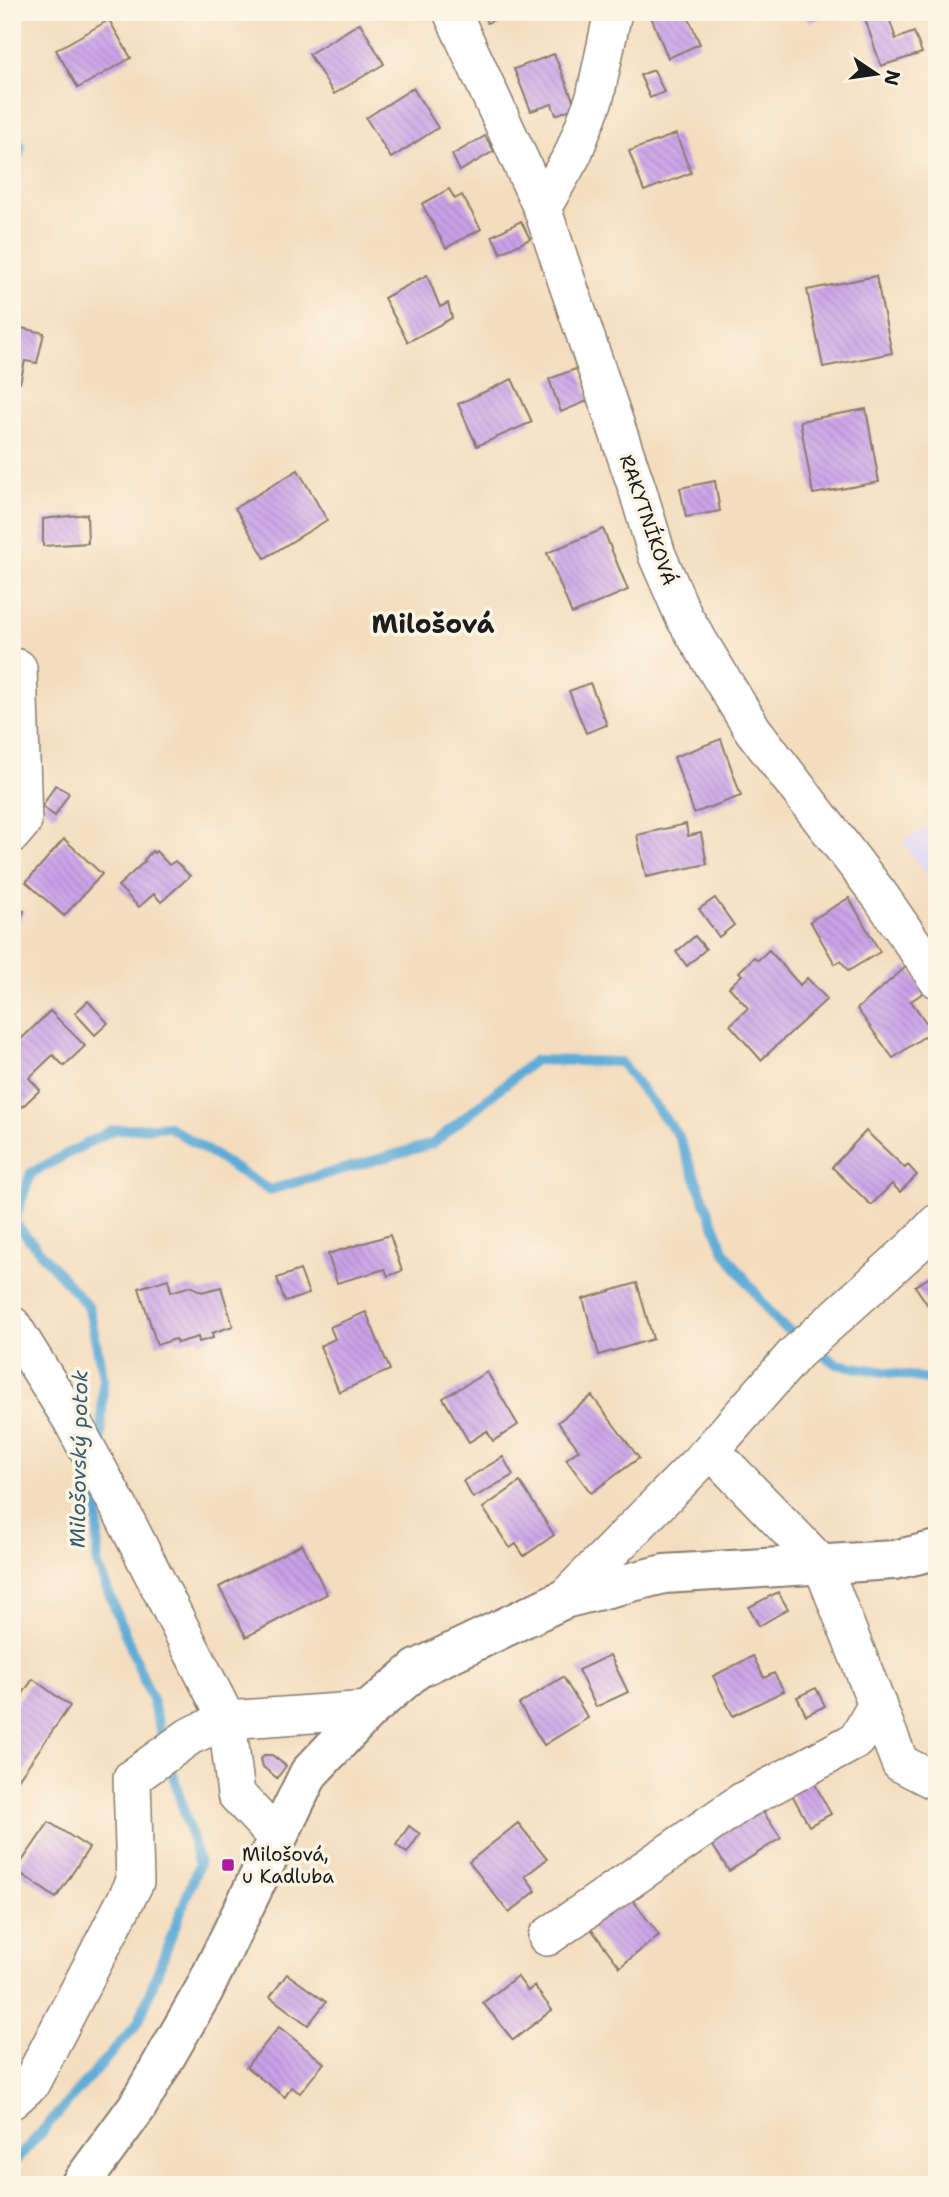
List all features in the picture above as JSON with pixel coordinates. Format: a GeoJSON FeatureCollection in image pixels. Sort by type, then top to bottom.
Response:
{"type":"FeatureCollection","features":[{"type":"Feature","properties":{"kind":"street","name":"RAKYTNÍKOVÁ"},"geometry":{"type":"LineString","coordinates":[[452,12],[542,208],[657,555],[684,617],[753,730],[881,897],[937,979]]}},
{"type":"Feature","properties":{"kind":"street"},"geometry":{"type":"LineString","coordinates":[[542,208],[573,154],[595,97],[613,12]]}},
{"type":"Feature","properties":{"kind":"street"},"geometry":{"type":"LineString","coordinates":[[12,834],[23,821],[18,668]]}},
{"type":"Feature","properties":{"kind":"street"},"geometry":{"type":"LineString","coordinates":[[564,1599],[711,1450],[796,1353],[937,1223]]}},
{"type":"Feature","properties":{"kind":"street"},"geometry":{"type":"LineString","coordinates":[[12,1325],[71,1419],[227,1720],[236,1794],[276,1837]]}},
{"type":"Feature","properties":{"kind":"street"},"geometry":{"type":"LineString","coordinates":[[711,1450],[822,1566],[900,1763],[937,1782]]}},
{"type":"Feature","properties":{"kind":"street"},"geometry":{"type":"LineString","coordinates":[[80,2185],[137,2107],[204,1990],[309,1773],[369,1710],[418,1670],[564,1599],[664,1574],[894,1560],[937,1550]]}},
{"type":"Feature","properties":{"kind":"street"},"geometry":{"type":"LineString","coordinates":[[547,1937],[743,1801],[857,1740],[877,1704]]}},
{"type":"Feature","properties":{"kind":"street"},"geometry":{"type":"LineString","coordinates":[[12,2100],[31,2082],[135,1881],[132,1778],[190,1736],[227,1720],[369,1710]]}},
{"type":"Feature","properties":{"kind":"shaded area"},"geometry":{"type":"Polygon","coordinates":[[[937,825],[937,891],[902,840],[937,825]]]}},
{"type":"Feature","properties":{"kind":"building"},"geometry":{"type":"Polygon","coordinates":[[[482,12],[512,12],[487,23],[482,12]]]}},
{"type":"Feature","properties":{"kind":"building"},"geometry":{"type":"Polygon","coordinates":[[[649,12],[686,12],[700,44],[668,58],[649,12]]]}},
{"type":"Feature","properties":{"kind":"building"},"geometry":{"type":"Polygon","coordinates":[[[806,12],[835,12],[810,22],[806,12]]]}},
{"type":"Feature","properties":{"kind":"building"},"geometry":{"type":"Polygon","coordinates":[[[874,12],[887,12],[896,39],[914,32],[922,53],[881,66],[864,16],[874,12]]]}},
{"type":"Feature","properties":{"kind":"building"},"geometry":{"type":"Polygon","coordinates":[[[109,20],[131,58],[78,88],[56,50],[109,20]]]}},
{"type":"Feature","properties":{"kind":"building"},"geometry":{"type":"Polygon","coordinates":[[[360,23],[384,64],[334,94],[309,54],[360,23]]]}},
{"type":"Feature","properties":{"kind":"building"},"geometry":{"type":"Polygon","coordinates":[[[554,54],[576,107],[556,115],[552,104],[531,111],[514,69],[554,54]]]}},
{"type":"Feature","properties":{"kind":"building"},"geometry":{"type":"Polygon","coordinates":[[[654,70],[664,92],[650,98],[640,75],[654,70]]]}},
{"type":"Feature","properties":{"kind":"building"},"geometry":{"type":"Polygon","coordinates":[[[413,88],[438,128],[391,158],[366,118],[413,88]]]}},
{"type":"Feature","properties":{"kind":"building"},"geometry":{"type":"Polygon","coordinates":[[[676,134],[691,173],[644,191],[629,151],[676,134]]]}},
{"type":"Feature","properties":{"kind":"building"},"geometry":{"type":"Polygon","coordinates":[[[485,136],[494,151],[460,171],[452,155],[485,136]]]}},
{"type":"Feature","properties":{"kind":"building"},"geometry":{"type":"Polygon","coordinates":[[[449,189],[455,199],[462,195],[481,229],[446,248],[422,204],[449,189]]]}},
{"type":"Feature","properties":{"kind":"building"},"geometry":{"type":"Polygon","coordinates":[[[521,221],[530,239],[501,253],[492,236],[521,221]]]}},
{"type":"Feature","properties":{"kind":"building"},"geometry":{"type":"Polygon","coordinates":[[[427,275],[440,307],[448,303],[452,318],[408,342],[384,298],[427,275]]]}},
{"type":"Feature","properties":{"kind":"building"},"geometry":{"type":"Polygon","coordinates":[[[876,276],[892,353],[823,367],[807,290],[876,276]]]}},
{"type":"Feature","properties":{"kind":"building"},"geometry":{"type":"Polygon","coordinates":[[[12,326],[44,333],[37,363],[25,361],[20,383],[12,381],[12,326]]]}},
{"type":"Feature","properties":{"kind":"building"},"geometry":{"type":"Polygon","coordinates":[[[578,368],[590,400],[561,412],[549,379],[578,368]]]}},
{"type":"Feature","properties":{"kind":"building"},"geometry":{"type":"Polygon","coordinates":[[[512,379],[532,422],[477,446],[458,404],[512,379]]]}},
{"type":"Feature","properties":{"kind":"building"},"geometry":{"type":"Polygon","coordinates":[[[866,409],[879,482],[813,494],[800,421],[866,409]]]}},
{"type":"Feature","properties":{"kind":"building"},"geometry":{"type":"Polygon","coordinates":[[[298,470],[327,520],[265,558],[235,508],[298,470]]]}},
{"type":"Feature","properties":{"kind":"building"},"geometry":{"type":"Polygon","coordinates":[[[715,481],[720,511],[686,517],[680,488],[715,481]]]}},
{"type":"Feature","properties":{"kind":"building"},"geometry":{"type":"Polygon","coordinates":[[[87,514],[88,543],[43,546],[43,519],[87,514]]]}},
{"type":"Feature","properties":{"kind":"building"},"geometry":{"type":"Polygon","coordinates":[[[603,529],[628,590],[572,614],[547,553],[603,529]]]}},
{"type":"Feature","properties":{"kind":"building"},"geometry":{"type":"Polygon","coordinates":[[[590,683],[607,725],[586,733],[569,691],[590,683]]]}},
{"type":"Feature","properties":{"kind":"building"},"geometry":{"type":"Polygon","coordinates":[[[721,739],[741,796],[694,813],[674,757],[721,739]]]}},
{"type":"Feature","properties":{"kind":"building"},"geometry":{"type":"Polygon","coordinates":[[[55,785],[69,793],[55,816],[42,807],[55,785]]]}},
{"type":"Feature","properties":{"kind":"building"},"geometry":{"type":"Polygon","coordinates":[[[686,824],[688,836],[701,833],[707,864],[646,877],[637,835],[686,824]]]}},
{"type":"Feature","properties":{"kind":"building"},"geometry":{"type":"Polygon","coordinates":[[[64,839],[102,874],[64,916],[26,882],[64,839]]]}},
{"type":"Feature","properties":{"kind":"building"},"geometry":{"type":"Polygon","coordinates":[[[152,851],[156,851],[169,865],[175,861],[190,876],[161,902],[154,894],[139,907],[118,886],[152,851]]]}},
{"type":"Feature","properties":{"kind":"building"},"geometry":{"type":"Polygon","coordinates":[[[715,898],[734,925],[719,937],[699,909],[715,898]]]}},
{"type":"Feature","properties":{"kind":"building"},"geometry":{"type":"Polygon","coordinates":[[[849,898],[880,952],[848,971],[841,961],[835,964],[810,921],[849,898]]]}},
{"type":"Feature","properties":{"kind":"building"},"geometry":{"type":"Polygon","coordinates":[[[12,906],[24,911],[12,939],[12,906]]]}},
{"type":"Feature","properties":{"kind":"building"},"geometry":{"type":"Polygon","coordinates":[[[695,936],[706,949],[687,966],[676,952],[695,936]]]}},
{"type":"Feature","properties":{"kind":"building"},"geometry":{"type":"Polygon","coordinates":[[[769,950],[800,985],[807,978],[827,999],[761,1060],[730,1025],[748,1008],[729,987],[742,975],[739,972],[754,957],[758,960],[769,950]]]}},
{"type":"Feature","properties":{"kind":"building"},"geometry":{"type":"Polygon","coordinates":[[[907,966],[926,991],[911,1001],[932,1031],[893,1058],[857,1009],[907,966]]]}},
{"type":"Feature","properties":{"kind":"building"},"geometry":{"type":"Polygon","coordinates":[[[88,1001],[108,1023],[95,1035],[75,1013],[88,1001]]]}},
{"type":"Feature","properties":{"kind":"building"},"geometry":{"type":"Polygon","coordinates":[[[50,1011],[85,1046],[64,1066],[53,1055],[29,1078],[40,1090],[22,1107],[12,1097],[12,1048],[50,1011]]]}},
{"type":"Feature","properties":{"kind":"building"},"geometry":{"type":"Polygon","coordinates":[[[866,1131],[905,1168],[908,1165],[917,1175],[900,1192],[892,1184],[871,1205],[832,1167],[866,1131]]]}},
{"type":"Feature","properties":{"kind":"building"},"geometry":{"type":"Polygon","coordinates":[[[390,1235],[402,1271],[388,1276],[385,1269],[337,1283],[328,1254],[390,1235]]]}},
{"type":"Feature","properties":{"kind":"building"},"geometry":{"type":"Polygon","coordinates":[[[300,1270],[309,1294],[285,1302],[277,1278],[300,1270]]]}},
{"type":"Feature","properties":{"kind":"building"},"geometry":{"type":"Polygon","coordinates":[[[937,1273],[937,1319],[915,1286],[937,1273]]]}},
{"type":"Feature","properties":{"kind":"building"},"geometry":{"type":"Polygon","coordinates":[[[168,1279],[171,1292],[191,1286],[202,1292],[221,1287],[233,1326],[212,1333],[213,1338],[199,1342],[198,1337],[177,1343],[175,1339],[157,1345],[139,1288],[168,1279]]]}},
{"type":"Feature","properties":{"kind":"building"},"geometry":{"type":"Polygon","coordinates":[[[637,1283],[653,1339],[599,1355],[583,1299],[637,1283]]]}},
{"type":"Feature","properties":{"kind":"building"},"geometry":{"type":"Polygon","coordinates":[[[366,1312],[390,1370],[339,1392],[320,1346],[335,1339],[330,1327],[366,1312]]]}},
{"type":"Feature","properties":{"kind":"building"},"geometry":{"type":"Polygon","coordinates":[[[487,1372],[518,1425],[493,1441],[487,1431],[469,1442],[443,1398],[487,1372]]]}},
{"type":"Feature","properties":{"kind":"building"},"geometry":{"type":"Polygon","coordinates":[[[592,1396],[639,1458],[591,1493],[566,1459],[579,1450],[558,1422],[592,1396]]]}},
{"type":"Feature","properties":{"kind":"building"},"geometry":{"type":"Polygon","coordinates":[[[503,1457],[513,1475],[473,1498],[463,1481],[503,1457]]]}},
{"type":"Feature","properties":{"kind":"building"},"geometry":{"type":"Polygon","coordinates":[[[520,1482],[554,1535],[524,1556],[516,1544],[510,1548],[483,1508],[520,1482]]]}},
{"type":"Feature","properties":{"kind":"building"},"geometry":{"type":"Polygon","coordinates":[[[302,1544],[327,1594],[246,1637],[219,1587],[302,1544]]]}},
{"type":"Feature","properties":{"kind":"building"},"geometry":{"type":"Polygon","coordinates":[[[778,1592],[788,1609],[759,1626],[749,1607],[778,1592]]]}},
{"type":"Feature","properties":{"kind":"building"},"geometry":{"type":"Polygon","coordinates":[[[610,1655],[628,1692],[596,1707],[578,1670],[610,1655]]]}},
{"type":"Feature","properties":{"kind":"building"},"geometry":{"type":"Polygon","coordinates":[[[753,1656],[764,1678],[774,1673],[784,1691],[733,1716],[713,1676],[753,1656]]]}},
{"type":"Feature","properties":{"kind":"building"},"geometry":{"type":"Polygon","coordinates":[[[563,1677],[588,1718],[544,1745],[519,1704],[563,1677]]]}},
{"type":"Feature","properties":{"kind":"building"},"geometry":{"type":"Polygon","coordinates":[[[33,1679],[70,1706],[15,1784],[12,1782],[12,1709],[33,1679]]]}},
{"type":"Feature","properties":{"kind":"building"},"geometry":{"type":"Polygon","coordinates":[[[816,1688],[825,1706],[806,1715],[797,1697],[816,1688]]]}},
{"type":"Feature","properties":{"kind":"building"},"geometry":{"type":"Polygon","coordinates":[[[264,1755],[272,1755],[286,1766],[277,1778],[263,1767],[261,1759],[264,1755]]]}},
{"type":"Feature","properties":{"kind":"building"},"geometry":{"type":"Polygon","coordinates":[[[810,1775],[831,1814],[809,1826],[788,1787],[810,1775]]]}},
{"type":"Feature","properties":{"kind":"building"},"geometry":{"type":"Polygon","coordinates":[[[757,1803],[781,1838],[729,1871],[706,1835],[757,1803]]]}},
{"type":"Feature","properties":{"kind":"building"},"geometry":{"type":"Polygon","coordinates":[[[49,1822],[89,1848],[56,1898],[16,1870],[49,1822]]]}},
{"type":"Feature","properties":{"kind":"building"},"geometry":{"type":"Polygon","coordinates":[[[518,1823],[547,1859],[525,1876],[536,1891],[509,1913],[469,1862],[518,1823]]]}},
{"type":"Feature","properties":{"kind":"building"},"geometry":{"type":"Polygon","coordinates":[[[409,1826],[420,1834],[407,1853],[396,1845],[409,1826]]]}},
{"type":"Feature","properties":{"kind":"building"},"geometry":{"type":"Polygon","coordinates":[[[628,1894],[659,1935],[620,1967],[588,1925],[628,1894]]]}},
{"type":"Feature","properties":{"kind":"building"},"geometry":{"type":"Polygon","coordinates":[[[287,1974],[326,2002],[308,2025],[270,1997],[287,1974]]]}},
{"type":"Feature","properties":{"kind":"building"},"geometry":{"type":"Polygon","coordinates":[[[517,1976],[528,1991],[534,1986],[552,2010],[513,2040],[483,2003],[517,1976]]]}},
{"type":"Feature","properties":{"kind":"building"},"geometry":{"type":"Polygon","coordinates":[[[279,2027],[324,2063],[300,2093],[291,2087],[285,2097],[246,2067],[279,2027]]]}},
{"type":"Feature","properties":{"kind":"waterway"},"geometry":{"type":"LineString","coordinates":[[12,128],[21,147],[12,173]]}},
{"type":"Feature","properties":{"kind":"waterway","name":"Milošovský potok"},"geometry":{"type":"LineString","coordinates":[[101,1447],[103,1377],[89,1308],[14,1222],[31,1173],[112,1130],[168,1126],[269,1190],[432,1144],[535,1060],[620,1062],[678,1135],[725,1252],[777,1322],[837,1364],[927,1379],[937,1375]]}},
{"type":"Feature","properties":{"kind":"waterway","name":"Milošovský potok"},"geometry":{"type":"LineString","coordinates":[[99,1497],[97,1564],[152,1700],[165,1746]]}},
{"type":"Feature","properties":{"kind":"waterway","name":"Milošovský potok"},"geometry":{"type":"LineString","coordinates":[[12,2165],[138,2023],[199,1864],[169,1760]]}},
{"type":"Feature","properties":{"kind":"place","name":"Milošová, u Kadluba"},"geometry":{"type":"Point","coordinates":[228,1865]}},
{"type":"Feature","properties":{"kind":"district","name":"Milošová"},"geometry":{"type":"Point","coordinates":[433,623]}}]}
